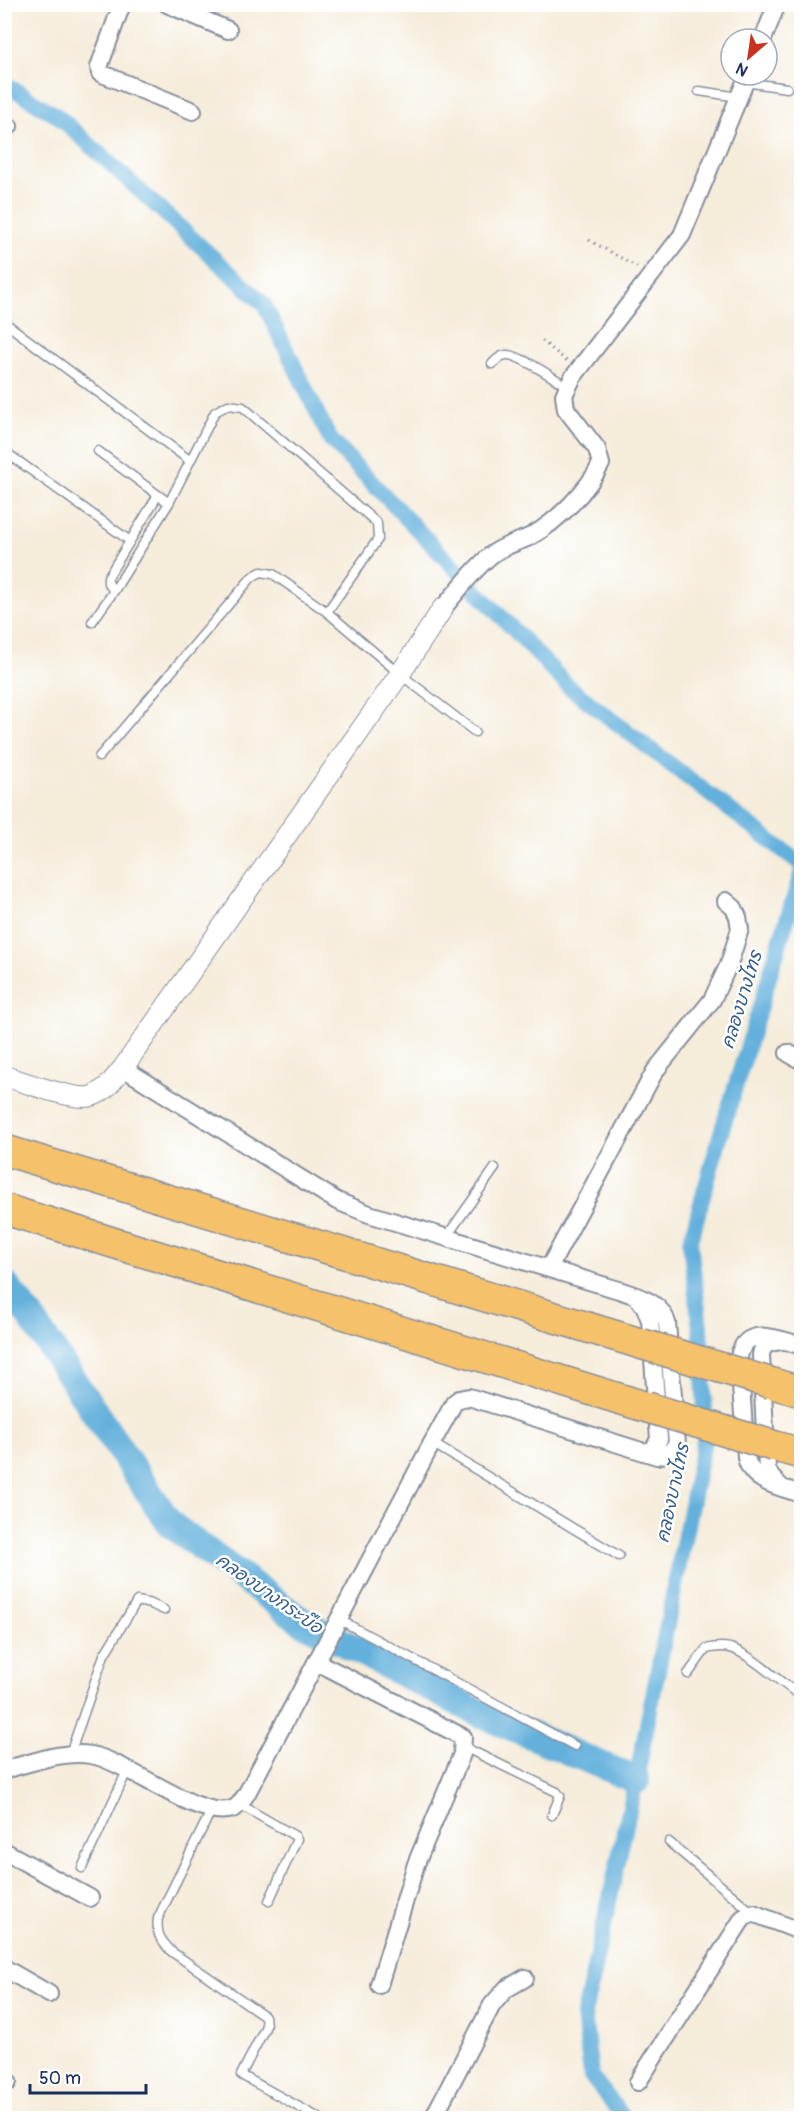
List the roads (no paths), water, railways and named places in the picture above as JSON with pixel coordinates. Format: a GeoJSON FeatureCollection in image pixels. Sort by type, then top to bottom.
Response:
{"type":"FeatureCollection","features":[{"type":"Feature","properties":{"kind":"highway"},"geometry":{"type":"LineString","coordinates":[[4,1150],[801,1392]]}},
{"type":"Feature","properties":{"kind":"highway"},"geometry":{"type":"LineString","coordinates":[[4,1209],[788,1450]]}},
{"type":"Feature","properties":{"kind":"street"},"geometry":{"type":"LineString","coordinates":[[122,4],[99,67],[100,73],[193,111]]}},
{"type":"Feature","properties":{"kind":"street"},"geometry":{"type":"LineString","coordinates":[[167,4],[228,30]]}},
{"type":"Feature","properties":{"kind":"street"},"geometry":{"type":"LineString","coordinates":[[768,27],[777,4]]}},
{"type":"Feature","properties":{"kind":"street"},"geometry":{"type":"LineString","coordinates":[[4,1076],[45,1089],[89,1097],[106,1088],[123,1068],[400,674],[443,608],[490,556],[550,524],[592,480],[601,464],[597,449],[566,409],[564,394],[578,370],[682,235],[743,87]]}},
{"type":"Feature","properties":{"kind":"street"},"geometry":{"type":"LineString","coordinates":[[549,1268],[655,1071],[712,1000],[729,964],[740,928],[734,908],[726,901]]}},
{"type":"Feature","properties":{"kind":"street"},"geometry":{"type":"LineString","coordinates":[[4,1770],[70,1754],[94,1755],[196,1804],[222,1811],[234,1809],[247,1793],[454,1403],[459,1399],[470,1397],[643,1452],[656,1448],[659,1439],[650,1320],[644,1305],[631,1294],[369,1214],[337,1201],[123,1068]]}},
{"type":"Feature","properties":{"kind":"street"},"geometry":{"type":"LineString","coordinates":[[801,1346],[784,1341],[767,1344],[761,1351],[767,1468],[771,1477],[782,1488],[801,1494]]}},
{"type":"Feature","properties":{"kind":"street"},"geometry":{"type":"LineString","coordinates":[[320,1657],[463,1737],[464,1747],[416,1864],[379,1985]]}},
{"type":"Feature","properties":{"kind":"street"},"geometry":{"type":"LineString","coordinates":[[4,1851],[90,1898]]}},
{"type":"Feature","properties":{"kind":"street"},"geometry":{"type":"LineString","coordinates":[[638,2082],[743,1918],[753,1913],[801,1932]]}},
{"type":"Feature","properties":{"kind":"street"},"geometry":{"type":"LineString","coordinates":[[4,1968],[49,1994]]}},
{"type":"Feature","properties":{"kind":"street"},"geometry":{"type":"LineString","coordinates":[[433,2118],[492,2005],[506,1989],[525,1978]]}},
{"type":"Feature","properties":{"kind":"lane"},"geometry":{"type":"LineString","coordinates":[[699,91],[729,87]]}},
{"type":"Feature","properties":{"kind":"lane"},"geometry":{"type":"LineString","coordinates":[[779,87],[787,87]]}},
{"type":"Feature","properties":{"kind":"lane"},"geometry":{"type":"LineString","coordinates":[[4,322],[189,460]]}},
{"type":"Feature","properties":{"kind":"lane"},"geometry":{"type":"LineString","coordinates":[[492,364],[502,356],[517,358],[568,387]]}},
{"type":"Feature","properties":{"kind":"lane"},"geometry":{"type":"LineString","coordinates":[[93,622],[169,503],[215,412],[228,405],[243,407],[377,523],[378,539],[327,612]]}},
{"type":"Feature","properties":{"kind":"lane"},"geometry":{"type":"LineString","coordinates":[[4,451],[130,541]]}},
{"type":"Feature","properties":{"kind":"lane"},"geometry":{"type":"LineString","coordinates":[[98,451],[169,503]]}},
{"type":"Feature","properties":{"kind":"lane"},"geometry":{"type":"LineString","coordinates":[[114,591],[108,583],[108,577],[158,495]]}},
{"type":"Feature","properties":{"kind":"lane"},"geometry":{"type":"LineString","coordinates":[[99,757],[252,577],[261,572],[273,574],[327,612],[400,674],[475,732]]}},
{"type":"Feature","properties":{"kind":"lane"},"geometry":{"type":"LineString","coordinates":[[447,1236],[495,1168]]}},
{"type":"Feature","properties":{"kind":"lane"},"geometry":{"type":"LineString","coordinates":[[432,1443],[620,1556]]}},
{"type":"Feature","properties":{"kind":"lane"},"geometry":{"type":"LineString","coordinates":[[70,1754],[104,1655],[137,1601],[164,1611]]}},
{"type":"Feature","properties":{"kind":"lane"},"geometry":{"type":"LineString","coordinates":[[338,1625],[575,1746]]}},
{"type":"Feature","properties":{"kind":"lane"},"geometry":{"type":"LineString","coordinates":[[688,1674],[706,1649],[730,1648],[749,1658],[801,1696]]}},
{"type":"Feature","properties":{"kind":"lane"},"geometry":{"type":"LineString","coordinates":[[464,1747],[557,1792],[560,1796],[552,1815]]}},
{"type":"Feature","properties":{"kind":"lane"},"geometry":{"type":"LineString","coordinates":[[82,1868],[128,1771]]}},
{"type":"Feature","properties":{"kind":"lane"},"geometry":{"type":"LineString","coordinates":[[239,1804],[296,1836],[297,1839],[269,1901]]}},
{"type":"Feature","properties":{"kind":"lane"},"geometry":{"type":"LineString","coordinates":[[212,1809],[158,1918],[156,1930],[160,1940],[172,1952],[265,2016],[266,2026],[241,2075],[319,2118]]}},
{"type":"Feature","properties":{"kind":"lane"},"geometry":{"type":"LineString","coordinates":[[669,1842],[753,1913]]}},
{"type":"Feature","properties":{"kind":"waterway"},"geometry":{"type":"LineString","coordinates":[[4,83],[59,117],[264,304],[330,439],[569,687],[802,865]]}},
{"type":"Feature","properties":{"kind":"waterway","name":"คลองบางไทร"},"geometry":{"type":"LineString","coordinates":[[624,2118],[591,2076],[584,2014],[636,1780],[706,1430],[701,1337],[690,1242],[720,1136],[802,871]]}},
{"type":"Feature","properties":{"kind":"waterway","name":"คลองบางกระบือ"},"geometry":{"type":"LineString","coordinates":[[4,1284],[29,1315],[170,1524],[303,1622],[481,1714],[636,1780]]}}]}
